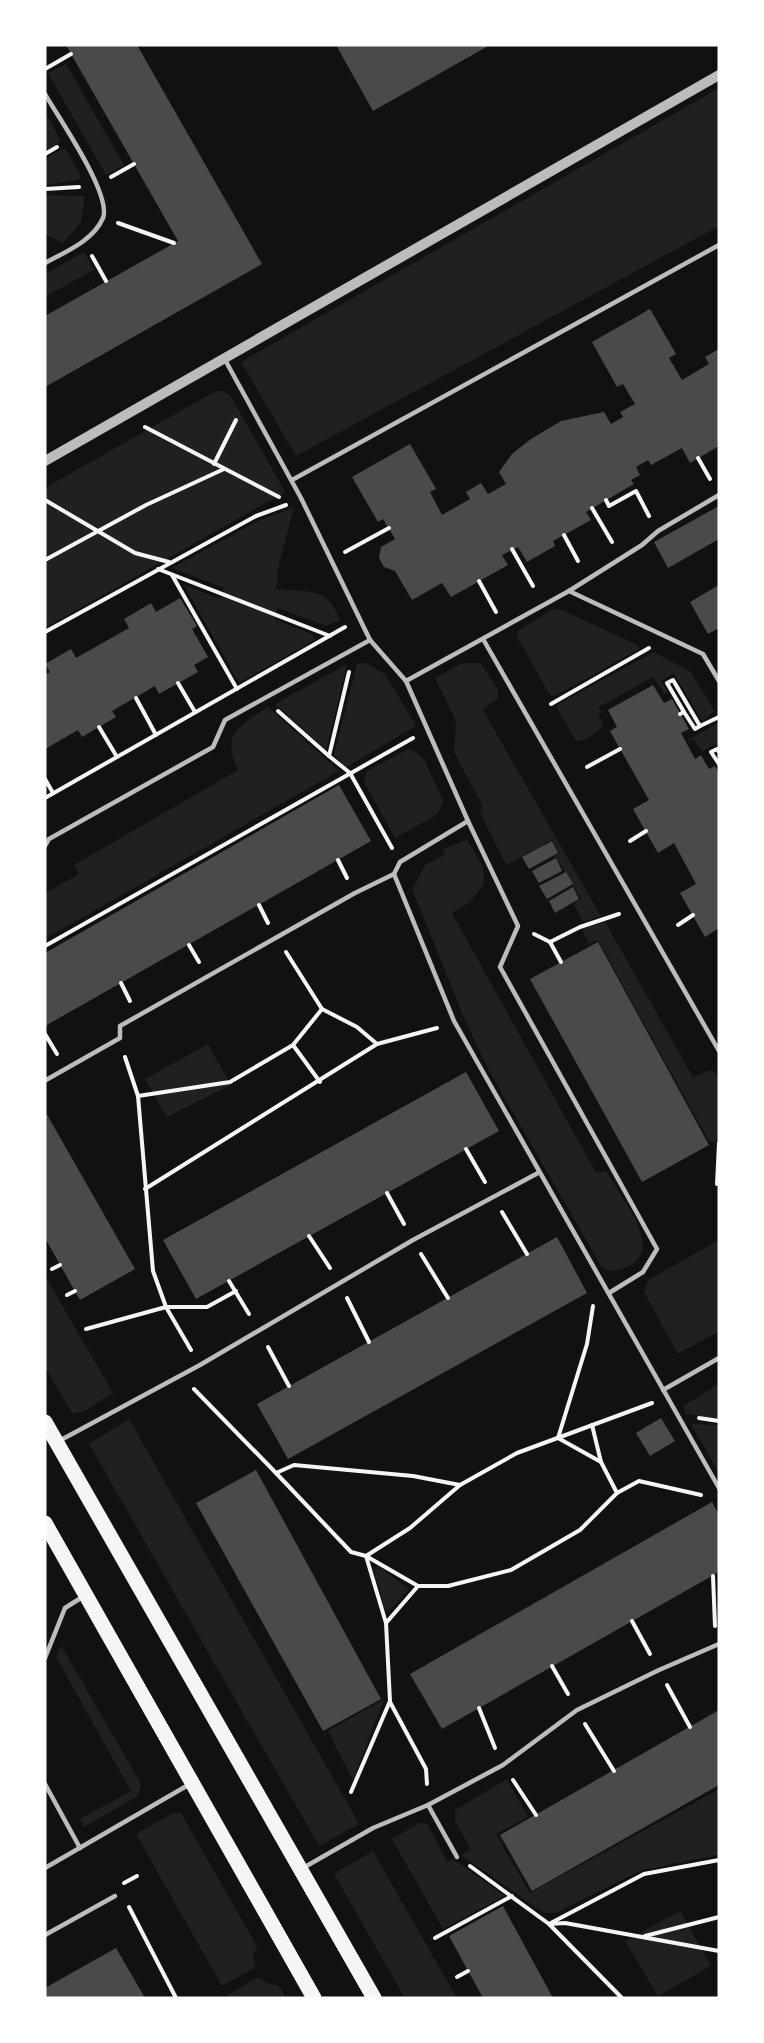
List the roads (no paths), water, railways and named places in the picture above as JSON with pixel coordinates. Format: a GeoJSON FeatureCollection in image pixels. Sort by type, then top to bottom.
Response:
{"type":"FeatureCollection","features":[{"type":"Feature","properties":{"kind":"main road"},"geometry":{"type":"LineString","coordinates":[[45,1422],[374,1998]]}},
{"type":"Feature","properties":{"kind":"main road"},"geometry":{"type":"LineString","coordinates":[[45,1523],[194,1782],[314,1998]]}},
{"type":"Feature","properties":{"kind":"street"},"geometry":{"type":"LineString","coordinates":[[45,461],[719,75]]}},
{"type":"Feature","properties":{"kind":"lane"},"geometry":{"type":"LineString","coordinates":[[45,94],[98,185],[104,207],[103,218],[84,241],[45,263]]}},
{"type":"Feature","properties":{"kind":"lane"},"geometry":{"type":"LineString","coordinates":[[292,480],[719,245]]}},
{"type":"Feature","properties":{"kind":"lane"},"geometry":{"type":"LineString","coordinates":[[224,358],[292,480],[370,640],[406,681],[468,821],[518,926],[500,967],[657,1249],[643,1272],[609,1293]]}},
{"type":"Feature","properties":{"kind":"lane"},"geometry":{"type":"LineString","coordinates":[[406,681],[569,591],[642,545],[658,531],[719,495]]}},
{"type":"Feature","properties":{"kind":"lane"},"geometry":{"type":"LineString","coordinates":[[569,591],[703,654],[719,681]]}},
{"type":"Feature","properties":{"kind":"lane"},"geometry":{"type":"LineString","coordinates":[[483,639],[719,1051]]}},
{"type":"Feature","properties":{"kind":"lane"},"geometry":{"type":"LineString","coordinates":[[45,846],[50,839],[213,747],[225,720],[370,640]]}},
{"type":"Feature","properties":{"kind":"lane"},"geometry":{"type":"LineString","coordinates":[[46,1080],[120,1038],[120,1026],[355,893],[394,874],[400,862],[468,821]]}},
{"type":"Feature","properties":{"kind":"lane"},"geometry":{"type":"LineString","coordinates":[[394,874],[454,1021],[538,1173],[719,1488]]}},
{"type":"Feature","properties":{"kind":"lane"},"geometry":{"type":"LineString","coordinates":[[57,1442],[181,1376],[413,1240],[538,1173]]}},
{"type":"Feature","properties":{"kind":"lane"},"geometry":{"type":"LineString","coordinates":[[663,1390],[719,1358]]}},
{"type":"Feature","properties":{"kind":"lane"},"geometry":{"type":"LineString","coordinates":[[45,1658],[65,1608],[86,1595]]}},
{"type":"Feature","properties":{"kind":"lane"},"geometry":{"type":"LineString","coordinates":[[302,1869],[373,1828],[428,1804],[503,1764],[577,1710],[717,1645]]}},
{"type":"Feature","properties":{"kind":"lane"},"geometry":{"type":"LineString","coordinates":[[45,1868],[194,1782]]}},
{"type":"Feature","properties":{"kind":"lane"},"geometry":{"type":"LineString","coordinates":[[45,1784],[80,1848]]}},
{"type":"Feature","properties":{"kind":"lane"},"geometry":{"type":"LineString","coordinates":[[428,1804],[458,1857]]}},
{"type":"Feature","properties":{"kind":"lane"},"geometry":{"type":"LineString","coordinates":[[45,1935],[115,1896]]}}]}
